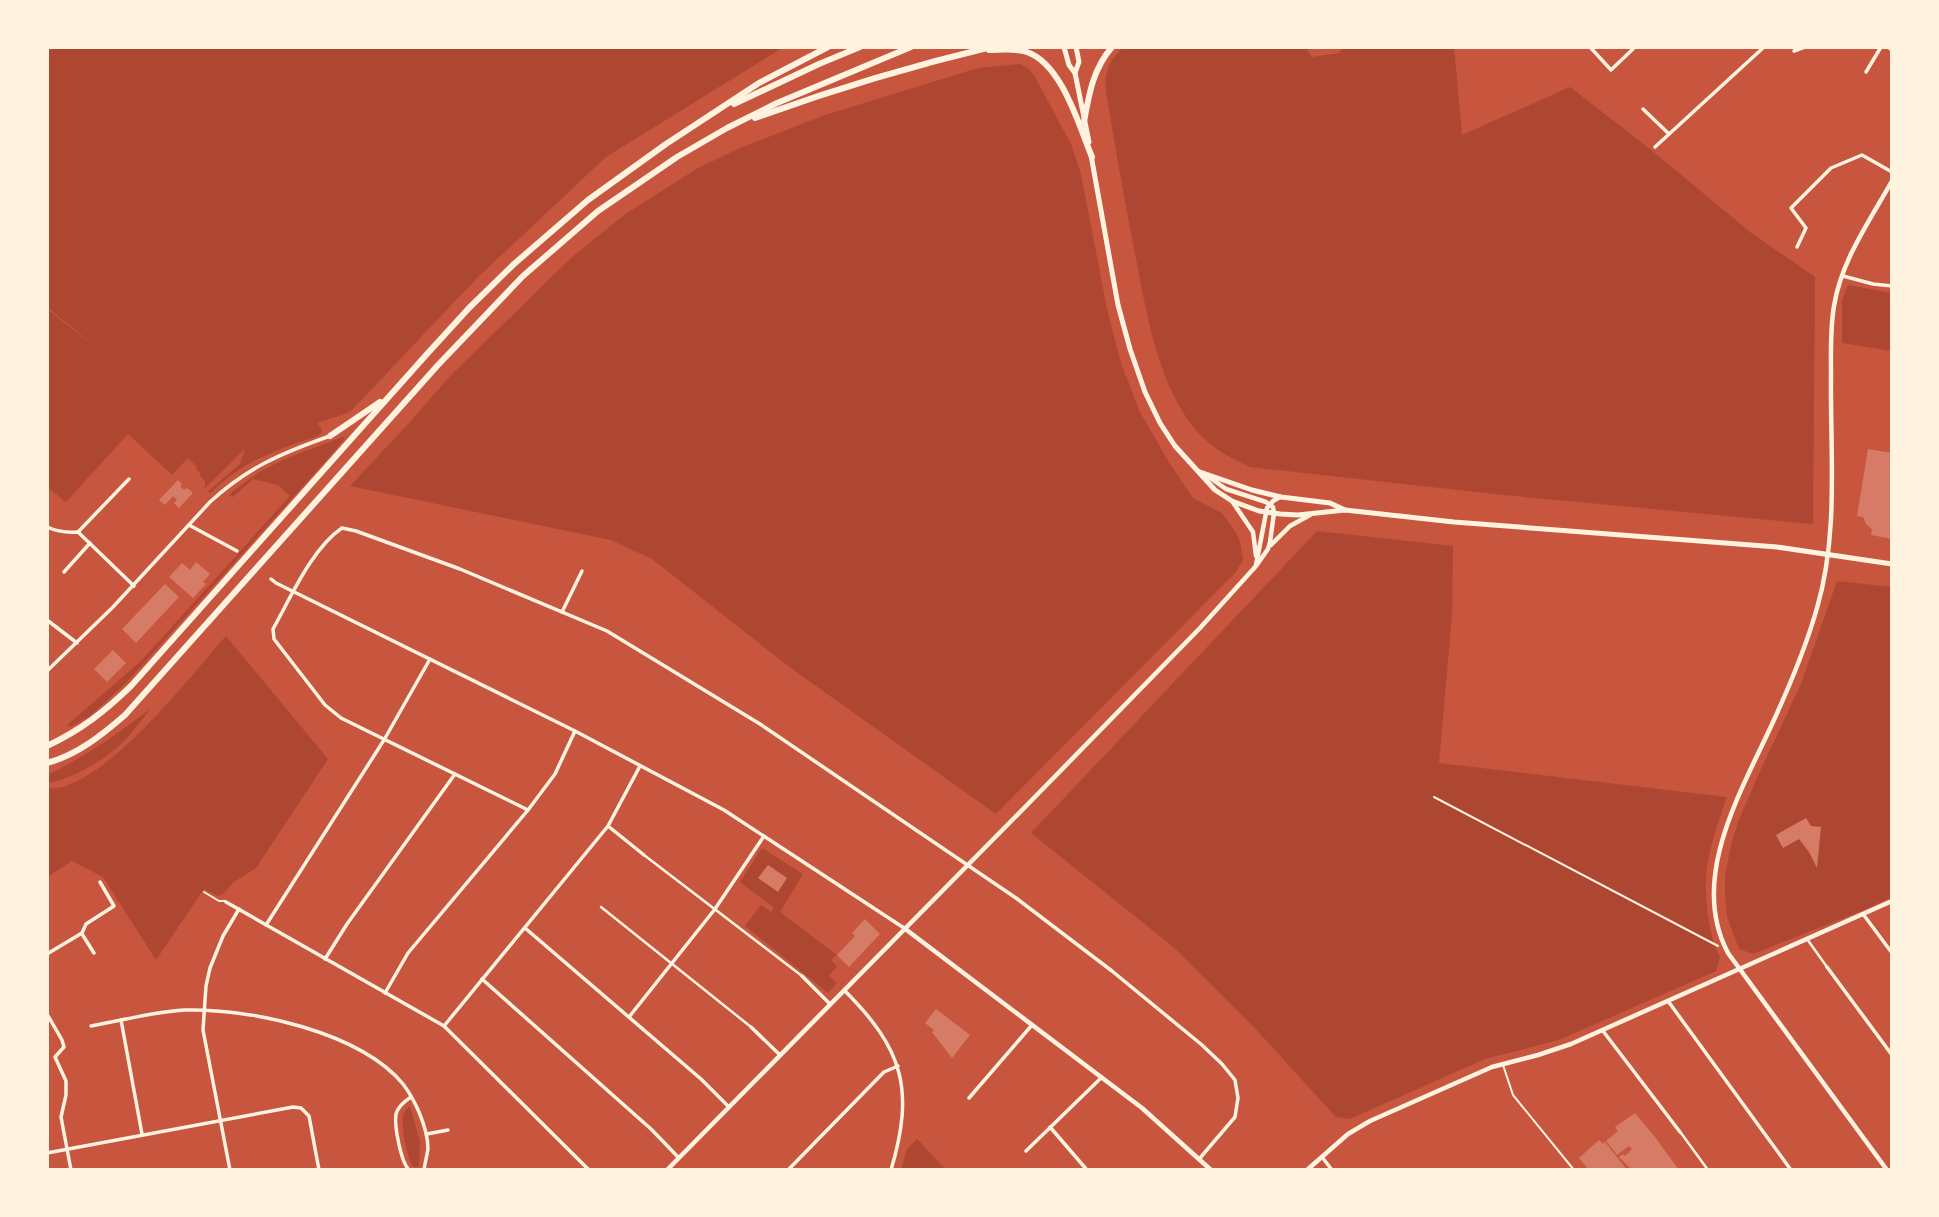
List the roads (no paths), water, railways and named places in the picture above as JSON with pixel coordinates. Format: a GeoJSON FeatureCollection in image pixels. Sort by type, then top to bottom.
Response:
{"type":"FeatureCollection","features":[{"type":"Feature","properties":{"kind":"highway"},"geometry":{"type":"LineString","coordinates":[[47,746],[81,729],[131,686],[390,395],[469,308],[514,264],[588,200],[666,144],[759,83],[828,47]]}},
{"type":"Feature","properties":{"kind":"highway"},"geometry":{"type":"LineString","coordinates":[[716,112],[860,47]]}},
{"type":"Feature","properties":{"kind":"highway"},"geometry":{"type":"LineString","coordinates":[[47,764],[84,747],[109,729],[143,696],[429,374],[523,276],[598,211],[677,157],[727,128],[789,98],[911,47]]}},
{"type":"Feature","properties":{"kind":"highway"},"geometry":{"type":"LineString","coordinates":[[727,128],[816,96],[991,47]]}},
{"type":"Feature","properties":{"kind":"highway"},"geometry":{"type":"LineString","coordinates":[[1084,122],[1096,72],[1112,47]]}},
{"type":"Feature","properties":{"kind":"highway"},"geometry":{"type":"LineString","coordinates":[[980,50],[1018,50],[1043,61],[1067,97],[1092,157]]}},
{"type":"Feature","properties":{"kind":"highway"},"geometry":{"type":"LineString","coordinates":[[330,436],[390,395]]}},
{"type":"Feature","properties":{"kind":"main road"},"geometry":{"type":"LineString","coordinates":[[1065,47],[1069,65],[1075,73],[1118,305],[1145,391],[1166,433],[1183,456],[1203,473],[1215,490],[1232,501],[1274,513],[1311,514],[1345,510],[1454,522],[1777,547],[1892,564]]}},
{"type":"Feature","properties":{"kind":"main road"},"geometry":{"type":"LineString","coordinates":[[1075,73],[1079,62],[1076,47]]}},
{"type":"Feature","properties":{"kind":"main road"},"geometry":{"type":"LineString","coordinates":[[1203,473],[1252,490],[1281,497],[1330,503],[1345,510]]}},
{"type":"Feature","properties":{"kind":"street"},"geometry":{"type":"LineString","coordinates":[[1590,47],[1611,69],[1635,47]]}},
{"type":"Feature","properties":{"kind":"street"},"geometry":{"type":"LineString","coordinates":[[1655,147],[1764,47]]}},
{"type":"Feature","properties":{"kind":"street"},"geometry":{"type":"LineString","coordinates":[[1794,51],[1805,47]]}},
{"type":"Feature","properties":{"kind":"street"},"geometry":{"type":"LineString","coordinates":[[1866,72],[1881,47]]}},
{"type":"Feature","properties":{"kind":"street"},"geometry":{"type":"LineString","coordinates":[[1643,109],[1669,134]]}},
{"type":"Feature","properties":{"kind":"street"},"geometry":{"type":"LineString","coordinates":[[1797,247],[1807,228],[1791,208],[1831,168],[1862,155],[1892,172]]}},
{"type":"Feature","properties":{"kind":"street"},"geometry":{"type":"LineString","coordinates":[[1887,1170],[1727,951],[1719,932],[1716,873],[1720,848],[1730,818],[1784,699],[1806,642],[1824,580],[1830,513],[1834,305],[1851,256],[1892,181]]}},
{"type":"Feature","properties":{"kind":"street"},"geometry":{"type":"LineString","coordinates":[[1843,276],[1892,286]]}},
{"type":"Feature","properties":{"kind":"street"},"geometry":{"type":"LineString","coordinates":[[47,671],[134,586],[210,502],[243,474],[284,452],[330,436]]}},
{"type":"Feature","properties":{"kind":"street"},"geometry":{"type":"LineString","coordinates":[[1203,473],[1226,489],[1270,504],[1274,513],[1268,549]]}},
{"type":"Feature","properties":{"kind":"street"},"geometry":{"type":"LineString","coordinates":[[47,527],[57,532],[78,532],[129,479]]}},
{"type":"Feature","properties":{"kind":"street"},"geometry":{"type":"LineString","coordinates":[[1256,563],[1266,512],[1270,504],[1281,497]]}},
{"type":"Feature","properties":{"kind":"street"},"geometry":{"type":"LineString","coordinates":[[1232,501],[1252,532],[1256,563]]}},
{"type":"Feature","properties":{"kind":"street"},"geometry":{"type":"LineString","coordinates":[[667,1170],[1200,628],[1290,526],[1311,514]]}},
{"type":"Feature","properties":{"kind":"street"},"geometry":{"type":"LineString","coordinates":[[189,525],[237,551]]}},
{"type":"Feature","properties":{"kind":"street"},"geometry":{"type":"LineString","coordinates":[[528,810],[341,718],[326,705],[274,639],[273,629],[302,575],[331,535],[342,528],[356,531],[460,569],[607,631],[727,703],[969,864],[1112,971],[1202,1045],[1235,1080],[1238,1098],[1235,1117],[1200,1158]]}},
{"type":"Feature","properties":{"kind":"street"},"geometry":{"type":"LineString","coordinates":[[78,532],[134,586]]}},
{"type":"Feature","properties":{"kind":"street"},"geometry":{"type":"LineString","coordinates":[[64,572],[90,543]]}},
{"type":"Feature","properties":{"kind":"street"},"geometry":{"type":"LineString","coordinates":[[562,612],[582,571]]}},
{"type":"Feature","properties":{"kind":"street"},"geometry":{"type":"LineString","coordinates":[[271,579],[575,731],[724,810],[904,928],[1142,1108],[1211,1170]]}},
{"type":"Feature","properties":{"kind":"street"},"geometry":{"type":"LineString","coordinates":[[47,620],[77,643]]}},
{"type":"Feature","properties":{"kind":"street"},"geometry":{"type":"LineString","coordinates":[[266,925],[384,740],[430,659]]}},
{"type":"Feature","properties":{"kind":"street"},"geometry":{"type":"LineString","coordinates":[[385,993],[408,953],[555,774],[575,731]]}},
{"type":"Feature","properties":{"kind":"street"},"geometry":{"type":"LineString","coordinates":[[444,1026],[608,826],[640,766]]}},
{"type":"Feature","properties":{"kind":"street"},"geometry":{"type":"LineString","coordinates":[[325,959],[347,924],[456,774]]}},
{"type":"Feature","properties":{"kind":"street"},"geometry":{"type":"LineString","coordinates":[[608,826],[802,976],[830,1004]]}},
{"type":"Feature","properties":{"kind":"street"},"geometry":{"type":"LineString","coordinates":[[629,1017],[715,909],[764,836]]}},
{"type":"Feature","properties":{"kind":"street"},"geometry":{"type":"LineString","coordinates":[[47,954],[82,933],[86,924],[114,906],[100,883]]}},
{"type":"Feature","properties":{"kind":"street"},"geometry":{"type":"LineString","coordinates":[[1307,1170],[1348,1134],[1370,1121],[1492,1067],[1571,1044],[1892,901]]}},
{"type":"Feature","properties":{"kind":"street"},"geometry":{"type":"LineString","coordinates":[[226,902],[444,1026],[589,1170]]}},
{"type":"Feature","properties":{"kind":"street"},"geometry":{"type":"LineString","coordinates":[[601,907],[751,1027],[780,1055]]}},
{"type":"Feature","properties":{"kind":"street"},"geometry":{"type":"LineString","coordinates":[[230,1170],[203,1030],[210,968],[223,936],[239,909]]}},
{"type":"Feature","properties":{"kind":"street"},"geometry":{"type":"LineString","coordinates":[[1863,914],[1892,953]]}},
{"type":"Feature","properties":{"kind":"street"},"geometry":{"type":"LineString","coordinates":[[525,928],[701,1079],[729,1107]]}},
{"type":"Feature","properties":{"kind":"street"},"geometry":{"type":"LineString","coordinates":[[82,933],[94,953]]}},
{"type":"Feature","properties":{"kind":"street"},"geometry":{"type":"LineString","coordinates":[[1807,939],[1892,1055]]}},
{"type":"Feature","properties":{"kind":"street"},"geometry":{"type":"LineString","coordinates":[[482,979],[651,1129],[679,1158]]}},
{"type":"Feature","properties":{"kind":"street"},"geometry":{"type":"LineString","coordinates":[[844,990],[887,1044],[898,1066],[903,1095],[903,1122],[891,1170]]}},
{"type":"Feature","properties":{"kind":"street"},"geometry":{"type":"LineString","coordinates":[[1668,1001],[1791,1170]]}},
{"type":"Feature","properties":{"kind":"street"},"geometry":{"type":"LineString","coordinates":[[90,1026],[183,1010],[204,1010],[260,1017],[332,1037],[356,1049],[393,1074],[403,1085],[422,1120],[426,1134],[428,1149],[424,1170]]}},
{"type":"Feature","properties":{"kind":"street"},"geometry":{"type":"LineString","coordinates":[[47,1062],[64,1047],[48,1016]]}},
{"type":"Feature","properties":{"kind":"street"},"geometry":{"type":"LineString","coordinates":[[121,1020],[142,1134]]}},
{"type":"Feature","properties":{"kind":"street"},"geometry":{"type":"LineString","coordinates":[[969,1098],[1033,1024]]}},
{"type":"Feature","properties":{"kind":"street"},"geometry":{"type":"LineString","coordinates":[[1602,1030],[1708,1170]]}},
{"type":"Feature","properties":{"kind":"street"},"geometry":{"type":"LineString","coordinates":[[55,1057],[66,1081],[61,1117],[71,1170]]}},
{"type":"Feature","properties":{"kind":"street"},"geometry":{"type":"LineString","coordinates":[[788,1170],[884,1072],[898,1066]]}},
{"type":"Feature","properties":{"kind":"street"},"geometry":{"type":"LineString","coordinates":[[1026,1151],[1102,1077]]}},
{"type":"Feature","properties":{"kind":"street"},"geometry":{"type":"LineString","coordinates":[[409,1170],[401,1154],[396,1115],[404,1102],[411,1097]]}},
{"type":"Feature","properties":{"kind":"street"},"geometry":{"type":"LineString","coordinates":[[47,1153],[293,1107],[301,1108],[309,1116],[319,1170]]}},
{"type":"Feature","properties":{"kind":"street"},"geometry":{"type":"LineString","coordinates":[[1050,1127],[1087,1170]]}},
{"type":"Feature","properties":{"kind":"street"},"geometry":{"type":"LineString","coordinates":[[426,1134],[448,1130]]}},
{"type":"Feature","properties":{"kind":"street"},"geometry":{"type":"LineString","coordinates":[[1322,1157],[1332,1170]]}},
{"type":"Feature","properties":{"kind":"lane"},"geometry":{"type":"LineString","coordinates":[[204,892],[226,902]]}},
{"type":"Feature","properties":{"kind":"lane"},"geometry":{"type":"LineString","coordinates":[[1503,1065],[1513,1095],[1574,1170]]}}]}
